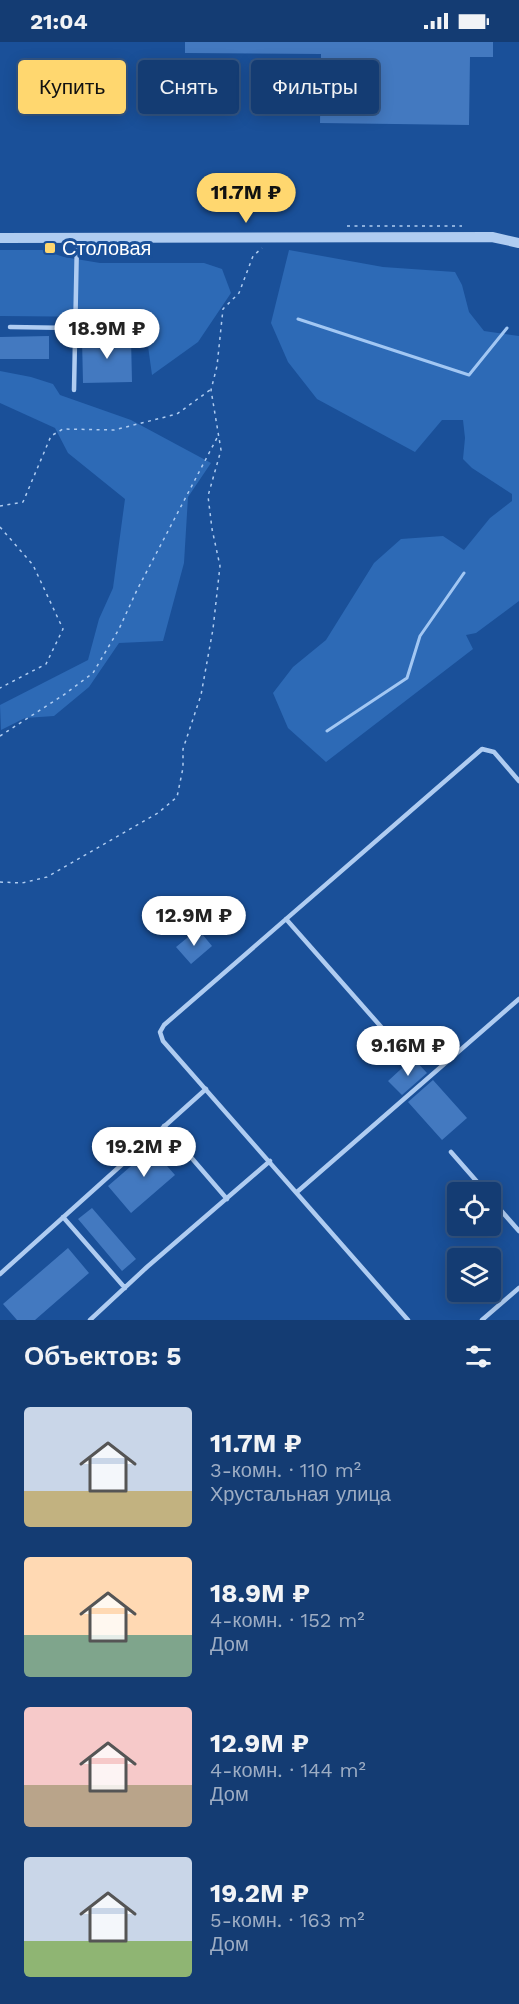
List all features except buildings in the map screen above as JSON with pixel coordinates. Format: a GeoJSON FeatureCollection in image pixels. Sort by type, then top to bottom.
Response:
{"type":"FeatureCollection","features":[{"type":"Feature","properties":{"kind":"street"},"geometry":{"type":"LineString","coordinates":[[0,238],[492,237],[519,243]]}},
{"type":"Feature","properties":{"kind":"lane"},"geometry":{"type":"LineString","coordinates":[[74,390],[77,239]]}},
{"type":"Feature","properties":{"kind":"lane"},"geometry":{"type":"LineString","coordinates":[[10,327],[135,328]]}},
{"type":"Feature","properties":{"kind":"lane"},"geometry":{"type":"LineString","coordinates":[[408,1320],[163,1041],[160,1032],[164,1025],[482,749],[494,752],[519,781]]}},
{"type":"Feature","properties":{"kind":"lane"},"geometry":{"type":"LineString","coordinates":[[286,919],[405,1054]]}},
{"type":"Feature","properties":{"kind":"lane"},"geometry":{"type":"LineString","coordinates":[[297,1192],[519,999]]}},
{"type":"Feature","properties":{"kind":"lane"},"geometry":{"type":"LineString","coordinates":[[0,1274],[206,1089]]}},
{"type":"Feature","properties":{"kind":"lane"},"geometry":{"type":"LineString","coordinates":[[164,1126],[227,1199]]}},
{"type":"Feature","properties":{"kind":"lane"},"geometry":{"type":"LineString","coordinates":[[451,1152],[477,1182]]}},
{"type":"Feature","properties":{"kind":"lane"},"geometry":{"type":"LineString","coordinates":[[90,1320],[270,1161]]}},
{"type":"Feature","properties":{"kind":"lane"},"geometry":{"type":"LineString","coordinates":[[501,1211],[519,1231]]}},
{"type":"Feature","properties":{"kind":"lane"},"geometry":{"type":"LineString","coordinates":[[63,1217],[125,1288]]}},
{"type":"Feature","properties":{"kind":"lane"},"geometry":{"type":"LineString","coordinates":[[482,1320],[519,1288]]}},
{"type":"Feature","properties":{"kind":"path"},"geometry":{"type":"LineString","coordinates":[[0,882],[22,883],[47,878],[158,813],[177,797],[183,768],[183,749],[201,694],[216,608],[220,566],[208,496],[221,450],[211,390],[217,366],[223,309],[239,293],[252,256],[273,238]]}},
{"type":"Feature","properties":{"kind":"path"},"geometry":{"type":"LineString","coordinates":[[0,506],[24,502],[51,436],[63,429],[114,430],[177,414],[211,390]]}},
{"type":"Feature","properties":{"kind":"path"},"geometry":{"type":"LineString","coordinates":[[0,736],[93,674],[218,435]]}},
{"type":"Feature","properties":{"kind":"path"},"geometry":{"type":"LineString","coordinates":[[0,526],[33,565],[63,629],[46,664],[0,688]]}},
{"type":"Feature","properties":{"kind":"shaded area"},"geometry":{"type":"Polygon","coordinates":[[[0,250],[42,250],[64,257],[100,263],[204,263],[222,269],[231,293],[198,342],[152,375],[148,346],[113,317],[0,316],[0,250]]]}},
{"type":"Feature","properties":{"kind":"shaded area"},"geometry":{"type":"Polygon","coordinates":[[[289,250],[383,267],[455,272],[462,285],[469,312],[484,331],[519,336],[519,601],[476,633],[466,635],[473,649],[326,762],[288,728],[273,693],[293,667],[326,640],[374,563],[401,539],[443,536],[464,550],[490,518],[512,501],[512,494],[472,468],[463,459],[465,438],[463,420],[442,420],[415,452],[317,399],[288,362],[271,323],[289,250]]]}},
{"type":"Feature","properties":{"kind":"shaded area"},"geometry":{"type":"Polygon","coordinates":[[[0,371],[53,384],[60,395],[131,420],[211,463],[188,497],[184,563],[163,641],[119,643],[89,687],[54,716],[25,718],[1,730],[0,705],[88,660],[99,619],[113,588],[125,499],[68,453],[55,428],[0,403],[0,371]]]}},
{"type":"Feature","properties":{"kind":"waterway"},"geometry":{"type":"LineString","coordinates":[[298,319],[469,375],[507,328]]}},
{"type":"Feature","properties":{"kind":"waterway"},"geometry":{"type":"LineString","coordinates":[[327,731],[407,678],[420,636],[464,573]]}},
{"type":"Feature","properties":{"kind":"place","name":"Столовая"},"geometry":{"type":"Point","coordinates":[50,248]}}]}
